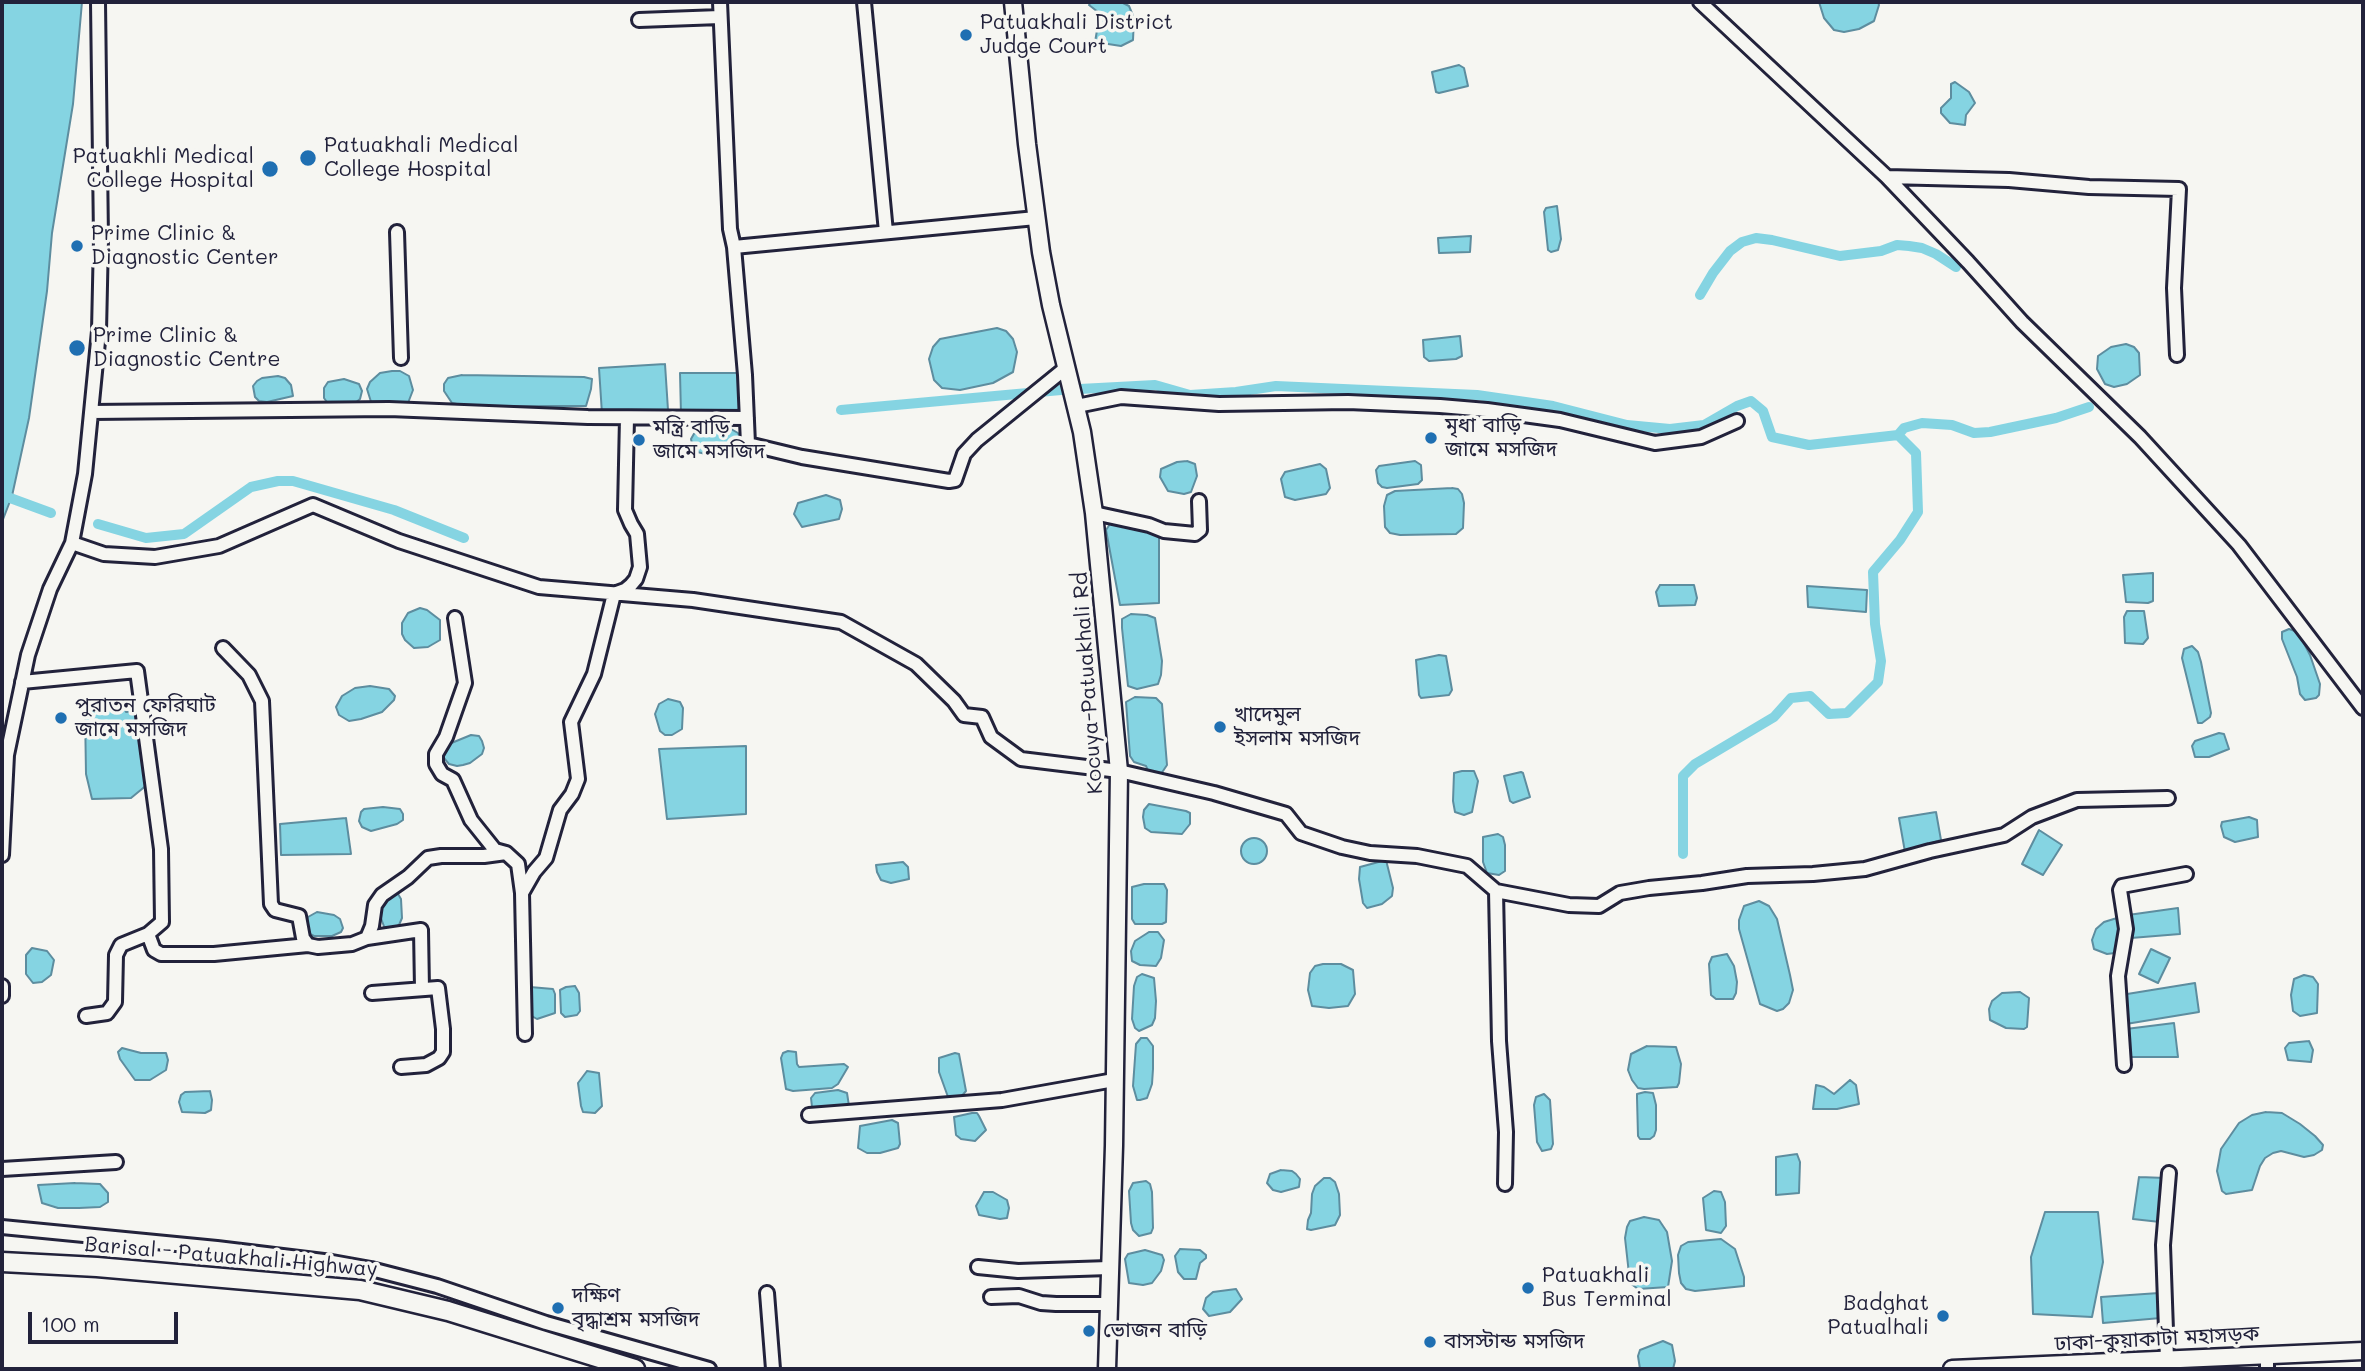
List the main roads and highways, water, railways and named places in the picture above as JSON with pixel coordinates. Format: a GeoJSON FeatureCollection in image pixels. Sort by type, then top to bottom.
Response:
{"type":"FeatureCollection","features":[{"type":"Feature","properties":{"kind":"highway","name":"Barisal - Patuakhali Highway"},"geometry":{"type":"LineString","coordinates":[[2,1262],[261,1280],[360,1290],[448,1311],[635,1369]]}},
{"type":"Feature","properties":{"kind":"main road","name":"Kocuya-Patuakhali Rd"},"geometry":{"type":"LineString","coordinates":[[1013,2],[1036,218],[1051,305],[1077,406],[1094,513],[1119,771],[1107,1369]]}},
{"type":"Feature","properties":{"kind":"main road","name":"ঢাকা-কুয়াকাটা মহাসড়ক"},"geometry":{"type":"LineString","coordinates":[[1952,1369],[2095,1366],[2167,1359],[2267,1362],[2363,1351]]}},
{"type":"Feature","properties":{"kind":"water"},"geometry":{"type":"Polygon","coordinates":[[[2,2],[82,2],[73,104],[52,233],[47,291],[29,418],[12,496],[2,522],[2,2]]]}},
{"type":"Feature","properties":{"kind":"water"},"geometry":{"type":"Polygon","coordinates":[[[1091,2],[1121,2],[1129,6],[1134,18],[1133,40],[1121,46],[1095,42],[1099,19],[1098,12],[1089,5],[1091,2]]]}},
{"type":"Feature","properties":{"kind":"water"},"geometry":{"type":"Polygon","coordinates":[[[1819,2],[1878,2],[1879,5],[1874,21],[1859,29],[1844,32],[1834,30],[1824,18],[1819,2]]]}},
{"type":"Feature","properties":{"kind":"water"},"geometry":{"type":"Polygon","coordinates":[[[1459,65],[1464,68],[1468,86],[1436,92],[1432,72],[1459,65]]]}},
{"type":"Feature","properties":{"kind":"water"},"geometry":{"type":"Polygon","coordinates":[[[1955,82],[1969,92],[1975,103],[1966,115],[1965,125],[1950,123],[1941,113],[1941,108],[1951,98],[1951,84],[1955,82]]]}},
{"type":"Feature","properties":{"kind":"water"},"geometry":{"type":"Polygon","coordinates":[[[1557,206],[1561,239],[1558,250],[1551,252],[1548,250],[1544,212],[1546,208],[1557,206]]]}},
{"type":"Feature","properties":{"kind":"water"},"geometry":{"type":"Polygon","coordinates":[[[1471,236],[1470,252],[1439,253],[1438,238],[1471,236]]]}},
{"type":"Feature","properties":{"kind":"water"},"geometry":{"type":"Polygon","coordinates":[[[997,328],[1006,331],[1013,339],[1017,352],[1013,372],[993,383],[960,390],[942,388],[934,380],[929,359],[933,347],[940,339],[997,328]]]}},
{"type":"Feature","properties":{"kind":"water"},"geometry":{"type":"Polygon","coordinates":[[[1460,336],[1462,356],[1429,361],[1424,357],[1423,340],[1460,336]]]}},
{"type":"Feature","properties":{"kind":"water"},"geometry":{"type":"Polygon","coordinates":[[[2126,344],[2139,353],[2140,375],[2127,384],[2114,387],[2105,384],[2097,369],[2098,356],[2111,347],[2126,344]]]}},
{"type":"Feature","properties":{"kind":"water"},"geometry":{"type":"Polygon","coordinates":[[[665,364],[668,410],[602,414],[599,368],[665,364]]]}},
{"type":"Feature","properties":{"kind":"water"},"geometry":{"type":"Polygon","coordinates":[[[400,371],[409,376],[413,390],[408,403],[402,407],[372,405],[367,389],[370,382],[380,373],[400,371]]]}},
{"type":"Feature","properties":{"kind":"water"},"geometry":{"type":"Polygon","coordinates":[[[680,373],[738,373],[741,411],[681,415],[680,373]]]}},
{"type":"Feature","properties":{"kind":"water"},"geometry":{"type":"Polygon","coordinates":[[[462,375],[592,379],[586,406],[466,406],[452,403],[444,391],[448,378],[462,375]]]}},
{"type":"Feature","properties":{"kind":"water"},"geometry":{"type":"Polygon","coordinates":[[[262,378],[285,378],[291,385],[293,396],[267,402],[259,401],[255,397],[253,386],[262,378]]]}},
{"type":"Feature","properties":{"kind":"water"},"geometry":{"type":"Polygon","coordinates":[[[344,379],[359,384],[362,391],[360,399],[354,404],[329,405],[324,398],[324,388],[328,382],[344,379]]]}},
{"type":"Feature","properties":{"kind":"water"},"geometry":{"type":"Polygon","coordinates":[[[731,429],[738,433],[740,438],[735,449],[706,454],[693,448],[691,439],[695,432],[731,429]]]}},
{"type":"Feature","properties":{"kind":"water"},"geometry":{"type":"Polygon","coordinates":[[[1187,461],[1195,464],[1197,476],[1191,492],[1184,494],[1168,491],[1160,477],[1161,469],[1187,461]]]}},
{"type":"Feature","properties":{"kind":"water"},"geometry":{"type":"Polygon","coordinates":[[[1415,461],[1421,465],[1422,480],[1418,484],[1387,488],[1378,483],[1376,470],[1379,466],[1415,461]]]}},
{"type":"Feature","properties":{"kind":"water"},"geometry":{"type":"Polygon","coordinates":[[[1320,464],[1326,469],[1330,488],[1326,494],[1295,500],[1285,497],[1281,479],[1285,472],[1320,464]]]}},
{"type":"Feature","properties":{"kind":"water"},"geometry":{"type":"Polygon","coordinates":[[[1458,489],[1462,494],[1464,503],[1463,528],[1456,534],[1400,535],[1390,533],[1385,527],[1384,506],[1387,495],[1395,491],[1458,489]]]}},
{"type":"Feature","properties":{"kind":"water"},"geometry":{"type":"Polygon","coordinates":[[[826,495],[840,500],[842,509],[839,519],[802,527],[794,514],[798,503],[826,495]]]}},
{"type":"Feature","properties":{"kind":"water"},"geometry":{"type":"Polygon","coordinates":[[[1127,522],[1157,529],[1159,603],[1120,605],[1106,530],[1110,524],[1127,522]]]}},
{"type":"Feature","properties":{"kind":"water"},"geometry":{"type":"Polygon","coordinates":[[[2153,573],[2153,601],[2126,602],[2123,575],[2153,573]]]}},
{"type":"Feature","properties":{"kind":"water"},"geometry":{"type":"Polygon","coordinates":[[[1660,585],[1694,585],[1697,598],[1695,605],[1659,606],[1656,592],[1660,585]]]}},
{"type":"Feature","properties":{"kind":"water"},"geometry":{"type":"Polygon","coordinates":[[[1807,586],[1867,590],[1866,612],[1808,607],[1807,586]]]}},
{"type":"Feature","properties":{"kind":"water"},"geometry":{"type":"Polygon","coordinates":[[[420,608],[440,620],[440,640],[428,647],[414,648],[402,634],[402,623],[408,613],[420,608]]]}},
{"type":"Feature","properties":{"kind":"water"},"geometry":{"type":"Polygon","coordinates":[[[2127,611],[2144,611],[2148,638],[2143,644],[2125,643],[2124,617],[2127,611]]]}},
{"type":"Feature","properties":{"kind":"water"},"geometry":{"type":"Polygon","coordinates":[[[1131,614],[1155,618],[1162,661],[1158,684],[1137,689],[1128,686],[1122,628],[1122,619],[1131,614]]]}},
{"type":"Feature","properties":{"kind":"water"},"geometry":{"type":"Polygon","coordinates":[[[2289,629],[2298,632],[2310,655],[2320,684],[2316,698],[2305,700],[2300,694],[2297,677],[2282,639],[2282,632],[2289,629]]]}},
{"type":"Feature","properties":{"kind":"water"},"geometry":{"type":"Polygon","coordinates":[[[2192,646],[2198,652],[2201,662],[2211,713],[2202,723],[2198,723],[2182,658],[2184,649],[2192,646]]]}},
{"type":"Feature","properties":{"kind":"water"},"geometry":{"type":"Polygon","coordinates":[[[1446,656],[1452,690],[1449,695],[1421,698],[1416,660],[1446,656]]]}},
{"type":"Feature","properties":{"kind":"water"},"geometry":{"type":"Polygon","coordinates":[[[370,686],[389,689],[395,696],[394,700],[382,712],[361,719],[349,721],[339,715],[336,707],[342,696],[355,688],[370,686]]]}},
{"type":"Feature","properties":{"kind":"water"},"geometry":{"type":"Polygon","coordinates":[[[1135,697],[1156,698],[1162,704],[1167,765],[1161,774],[1149,773],[1146,766],[1134,762],[1130,756],[1126,702],[1135,697]]]}},
{"type":"Feature","properties":{"kind":"water"},"geometry":{"type":"Polygon","coordinates":[[[668,699],[680,702],[683,708],[682,729],[672,735],[665,735],[660,731],[655,714],[659,704],[668,699]]]}},
{"type":"Feature","properties":{"kind":"water"},"geometry":{"type":"Polygon","coordinates":[[[124,705],[126,712],[138,711],[139,720],[135,727],[142,741],[140,753],[146,764],[148,784],[131,798],[92,799],[86,774],[85,712],[124,705]]]}},
{"type":"Feature","properties":{"kind":"water"},"geometry":{"type":"Polygon","coordinates":[[[2219,733],[2224,734],[2229,749],[2209,757],[2195,757],[2192,746],[2195,741],[2219,733]]]}},
{"type":"Feature","properties":{"kind":"water"},"geometry":{"type":"Polygon","coordinates":[[[471,735],[479,736],[482,741],[482,754],[470,763],[457,766],[449,764],[443,757],[442,750],[449,744],[471,735]]]}},
{"type":"Feature","properties":{"kind":"water"},"geometry":{"type":"Polygon","coordinates":[[[746,746],[746,814],[667,819],[659,749],[746,746]]]}},
{"type":"Feature","properties":{"kind":"water"},"geometry":{"type":"Polygon","coordinates":[[[1474,771],[1478,781],[1472,812],[1464,815],[1455,812],[1453,801],[1454,773],[1474,771]]]}},
{"type":"Feature","properties":{"kind":"water"},"geometry":{"type":"Polygon","coordinates":[[[1521,772],[1530,797],[1513,803],[1510,801],[1504,776],[1521,772]]]}},
{"type":"Feature","properties":{"kind":"water"},"geometry":{"type":"Polygon","coordinates":[[[1149,804],[1186,811],[1190,813],[1190,824],[1182,834],[1151,832],[1145,828],[1143,817],[1149,804]]]}},
{"type":"Feature","properties":{"kind":"water"},"geometry":{"type":"Polygon","coordinates":[[[364,809],[400,809],[403,820],[371,831],[362,827],[359,821],[364,809]]]}},
{"type":"Feature","properties":{"kind":"water"},"geometry":{"type":"Polygon","coordinates":[[[1936,812],[1941,840],[1905,852],[1899,818],[1936,812]]]}},
{"type":"Feature","properties":{"kind":"water"},"geometry":{"type":"Polygon","coordinates":[[[2249,817],[2257,820],[2258,837],[2235,842],[2224,837],[2222,822],[2249,817]]]}},
{"type":"Feature","properties":{"kind":"water"},"geometry":{"type":"Polygon","coordinates":[[[346,818],[351,854],[281,855],[280,824],[346,818]]]}},
{"type":"Feature","properties":{"kind":"water"},"geometry":{"type":"Polygon","coordinates":[[[2039,830],[2062,845],[2043,875],[2022,864],[2039,830]]]}},
{"type":"Feature","properties":{"kind":"water"},"geometry":{"type":"Polygon","coordinates":[[[1498,834],[1503,837],[1505,845],[1505,871],[1499,875],[1487,873],[1483,862],[1483,837],[1498,834]]]}},
{"type":"Feature","properties":{"kind":"water"},"geometry":{"type":"Polygon","coordinates":[[[1254,838],[1263,842],[1267,851],[1263,860],[1254,864],[1245,860],[1241,851],[1245,842],[1254,838]]]}},
{"type":"Feature","properties":{"kind":"water"},"geometry":{"type":"Polygon","coordinates":[[[1386,860],[1393,888],[1392,896],[1382,904],[1367,908],[1363,903],[1360,867],[1386,860]]]}},
{"type":"Feature","properties":{"kind":"water"},"geometry":{"type":"Polygon","coordinates":[[[903,862],[908,867],[909,879],[891,883],[881,880],[876,865],[903,862]]]}},
{"type":"Feature","properties":{"kind":"water"},"geometry":{"type":"Polygon","coordinates":[[[1164,884],[1167,890],[1166,922],[1135,924],[1132,919],[1132,887],[1164,884]]]}},
{"type":"Feature","properties":{"kind":"water"},"geometry":{"type":"Polygon","coordinates":[[[391,894],[398,894],[401,899],[402,918],[399,925],[385,929],[379,913],[381,903],[391,894]]]}},
{"type":"Feature","properties":{"kind":"water"},"geometry":{"type":"Polygon","coordinates":[[[1759,901],[1769,906],[1777,919],[1793,990],[1789,1003],[1777,1011],[1760,1004],[1739,929],[1744,906],[1759,901]]]}},
{"type":"Feature","properties":{"kind":"water"},"geometry":{"type":"Polygon","coordinates":[[[2178,908],[2180,934],[2131,938],[2128,915],[2178,908]]]}},
{"type":"Feature","properties":{"kind":"water"},"geometry":{"type":"Polygon","coordinates":[[[317,912],[340,919],[343,928],[341,932],[332,936],[310,934],[306,923],[308,917],[317,912]]]}},
{"type":"Feature","properties":{"kind":"water"},"geometry":{"type":"Polygon","coordinates":[[[2120,919],[2119,948],[2115,953],[2107,954],[2094,949],[2092,940],[2096,929],[2104,922],[2120,919]]]}},
{"type":"Feature","properties":{"kind":"water"},"geometry":{"type":"Polygon","coordinates":[[[1149,932],[1158,932],[1164,940],[1161,958],[1156,966],[1140,965],[1132,961],[1131,951],[1135,941],[1149,932]]]}},
{"type":"Feature","properties":{"kind":"water"},"geometry":{"type":"Polygon","coordinates":[[[32,948],[47,951],[54,960],[51,975],[42,982],[33,983],[26,974],[26,955],[32,948]]]}},
{"type":"Feature","properties":{"kind":"water"},"geometry":{"type":"Polygon","coordinates":[[[2151,949],[2170,958],[2158,983],[2139,974],[2151,949]]]}},
{"type":"Feature","properties":{"kind":"water"},"geometry":{"type":"Polygon","coordinates":[[[1727,954],[1734,966],[1736,993],[1733,999],[1716,999],[1711,995],[1709,964],[1712,957],[1727,954]]]}},
{"type":"Feature","properties":{"kind":"water"},"geometry":{"type":"Polygon","coordinates":[[[1341,964],[1353,970],[1355,994],[1348,1006],[1312,1006],[1308,990],[1310,973],[1315,966],[1341,964]]]}},
{"type":"Feature","properties":{"kind":"water"},"geometry":{"type":"Polygon","coordinates":[[[1142,974],[1154,978],[1156,1001],[1152,1025],[1139,1031],[1132,1019],[1134,986],[1137,977],[1142,974]]]}},
{"type":"Feature","properties":{"kind":"water"},"geometry":{"type":"Polygon","coordinates":[[[2304,975],[2313,977],[2318,984],[2317,1013],[2300,1016],[2293,1011],[2291,995],[2294,979],[2304,975]]]}},
{"type":"Feature","properties":{"kind":"water"},"geometry":{"type":"Polygon","coordinates":[[[2195,983],[2199,1012],[2126,1024],[2121,995],[2195,983]]]}},
{"type":"Feature","properties":{"kind":"water"},"geometry":{"type":"Polygon","coordinates":[[[575,986],[579,993],[580,1011],[577,1015],[565,1017],[561,1013],[560,990],[575,986]]]}},
{"type":"Feature","properties":{"kind":"water"},"geometry":{"type":"Polygon","coordinates":[[[530,987],[553,989],[555,1013],[537,1019],[528,1014],[530,987]]]}},
{"type":"Feature","properties":{"kind":"water"},"geometry":{"type":"Polygon","coordinates":[[[2020,992],[2029,998],[2027,1027],[2006,1028],[1990,1020],[1989,1009],[1992,1001],[2002,993],[2020,992]]]}},
{"type":"Feature","properties":{"kind":"water"},"geometry":{"type":"Polygon","coordinates":[[[2174,1023],[2178,1057],[2130,1057],[2126,1029],[2174,1023]]]}},
{"type":"Feature","properties":{"kind":"water"},"geometry":{"type":"Polygon","coordinates":[[[1141,1038],[1147,1038],[1153,1046],[1153,1069],[1147,1098],[1137,1100],[1133,1086],[1136,1044],[1141,1038]]]}},
{"type":"Feature","properties":{"kind":"water"},"geometry":{"type":"Polygon","coordinates":[[[2309,1041],[2313,1050],[2311,1062],[2288,1060],[2285,1048],[2289,1043],[2309,1041]]]}},
{"type":"Feature","properties":{"kind":"water"},"geometry":{"type":"Polygon","coordinates":[[[1647,1046],[1676,1047],[1681,1064],[1677,1087],[1644,1089],[1638,1088],[1632,1080],[1628,1070],[1631,1054],[1647,1046]]]}},
{"type":"Feature","properties":{"kind":"water"},"geometry":{"type":"Polygon","coordinates":[[[122,1048],[141,1053],[166,1053],[166,1070],[150,1080],[135,1080],[120,1059],[118,1052],[122,1048]]]}},
{"type":"Feature","properties":{"kind":"water"},"geometry":{"type":"Polygon","coordinates":[[[796,1052],[799,1067],[844,1064],[848,1067],[838,1084],[832,1088],[793,1091],[786,1089],[781,1058],[783,1053],[796,1052]]]}},
{"type":"Feature","properties":{"kind":"water"},"geometry":{"type":"Polygon","coordinates":[[[959,1054],[966,1091],[959,1099],[952,1100],[948,1097],[939,1072],[939,1058],[959,1054]]]}},
{"type":"Feature","properties":{"kind":"water"},"geometry":{"type":"Polygon","coordinates":[[[587,1071],[599,1073],[602,1106],[595,1113],[583,1112],[581,1106],[578,1083],[587,1071]]]}},
{"type":"Feature","properties":{"kind":"water"},"geometry":{"type":"Polygon","coordinates":[[[1850,1080],[1856,1085],[1859,1104],[1837,1109],[1813,1109],[1816,1085],[1834,1094],[1850,1080]]]}},
{"type":"Feature","properties":{"kind":"water"},"geometry":{"type":"Polygon","coordinates":[[[838,1090],[847,1093],[849,1106],[812,1107],[811,1098],[815,1093],[838,1090]]]}},
{"type":"Feature","properties":{"kind":"water"},"geometry":{"type":"Polygon","coordinates":[[[210,1091],[211,1110],[205,1113],[182,1112],[179,1102],[185,1092],[210,1091]]]}},
{"type":"Feature","properties":{"kind":"water"},"geometry":{"type":"Polygon","coordinates":[[[1653,1093],[1656,1130],[1650,1139],[1640,1139],[1637,1094],[1653,1093]]]}},
{"type":"Feature","properties":{"kind":"water"},"geometry":{"type":"Polygon","coordinates":[[[1544,1094],[1550,1100],[1553,1144],[1551,1149],[1542,1151],[1537,1142],[1534,1105],[1536,1097],[1544,1094]]]}},
{"type":"Feature","properties":{"kind":"water"},"geometry":{"type":"Polygon","coordinates":[[[977,1113],[986,1130],[975,1141],[961,1139],[956,1135],[954,1117],[977,1113]]]}},
{"type":"Feature","properties":{"kind":"water"},"geometry":{"type":"Polygon","coordinates":[[[2282,1113],[2300,1124],[2323,1145],[2322,1150],[2304,1157],[2281,1151],[2273,1153],[2265,1158],[2260,1166],[2252,1190],[2226,1194],[2222,1191],[2217,1171],[2221,1149],[2239,1123],[2252,1115],[2282,1113]]]}},
{"type":"Feature","properties":{"kind":"water"},"geometry":{"type":"Polygon","coordinates":[[[892,1120],[898,1123],[898,1148],[867,1153],[858,1148],[860,1126],[892,1120]]]}},
{"type":"Feature","properties":{"kind":"water"},"geometry":{"type":"Polygon","coordinates":[[[1797,1154],[1800,1162],[1799,1193],[1776,1195],[1776,1157],[1797,1154]]]}},
{"type":"Feature","properties":{"kind":"water"},"geometry":{"type":"Polygon","coordinates":[[[1281,1170],[1296,1174],[1300,1179],[1299,1187],[1281,1192],[1273,1190],[1267,1183],[1270,1174],[1281,1170]]]}},
{"type":"Feature","properties":{"kind":"water"},"geometry":{"type":"Polygon","coordinates":[[[2139,1177],[2166,1178],[2160,1222],[2133,1219],[2139,1177]]]}},
{"type":"Feature","properties":{"kind":"water"},"geometry":{"type":"Polygon","coordinates":[[[1324,1178],[1335,1182],[1339,1194],[1340,1215],[1335,1225],[1307,1229],[1312,1194],[1315,1186],[1324,1178]]]}},
{"type":"Feature","properties":{"kind":"water"},"geometry":{"type":"Polygon","coordinates":[[[1146,1181],[1152,1192],[1153,1228],[1151,1233],[1139,1236],[1131,1223],[1129,1191],[1133,1183],[1146,1181]]]}},
{"type":"Feature","properties":{"kind":"water"},"geometry":{"type":"Polygon","coordinates":[[[100,1184],[108,1193],[108,1202],[100,1207],[79,1208],[58,1208],[42,1203],[38,1185],[100,1184]]]}},
{"type":"Feature","properties":{"kind":"water"},"geometry":{"type":"Polygon","coordinates":[[[1714,1191],[1721,1192],[1725,1202],[1726,1226],[1721,1233],[1706,1230],[1703,1198],[1714,1191]]]}},
{"type":"Feature","properties":{"kind":"water"},"geometry":{"type":"Polygon","coordinates":[[[984,1192],[993,1192],[1007,1200],[1007,1218],[979,1215],[976,1206],[984,1192]]]}},
{"type":"Feature","properties":{"kind":"water"},"geometry":{"type":"Polygon","coordinates":[[[2045,1212],[2098,1212],[2103,1262],[2092,1317],[2033,1314],[2031,1257],[2045,1212]]]}},
{"type":"Feature","properties":{"kind":"water"},"geometry":{"type":"Polygon","coordinates":[[[1644,1217],[1659,1220],[1667,1232],[1672,1261],[1668,1287],[1638,1289],[1630,1283],[1625,1238],[1627,1227],[1630,1221],[1644,1217]]]}},
{"type":"Feature","properties":{"kind":"water"},"geometry":{"type":"Polygon","coordinates":[[[1721,1239],[1735,1249],[1744,1277],[1744,1286],[1695,1291],[1686,1289],[1681,1283],[1679,1273],[1678,1255],[1681,1246],[1688,1242],[1721,1239]]]}},
{"type":"Feature","properties":{"kind":"water"},"geometry":{"type":"Polygon","coordinates":[[[1180,1249],[1200,1250],[1206,1255],[1200,1263],[1196,1279],[1184,1279],[1178,1272],[1175,1256],[1180,1249]]]}},
{"type":"Feature","properties":{"kind":"water"},"geometry":{"type":"Polygon","coordinates":[[[1145,1250],[1162,1255],[1164,1260],[1161,1271],[1152,1283],[1129,1283],[1125,1259],[1128,1254],[1145,1250]]]}},
{"type":"Feature","properties":{"kind":"water"},"geometry":{"type":"Polygon","coordinates":[[[1236,1289],[1242,1299],[1230,1312],[1209,1316],[1203,1309],[1206,1298],[1213,1292],[1236,1289]]]}},
{"type":"Feature","properties":{"kind":"water"},"geometry":{"type":"Polygon","coordinates":[[[2159,1293],[2161,1318],[2103,1323],[2101,1297],[2159,1293]]]}},
{"type":"Feature","properties":{"kind":"water"},"geometry":{"type":"Polygon","coordinates":[[[1663,1341],[1672,1345],[1675,1361],[1673,1369],[1640,1369],[1640,1350],[1663,1341]]]}},
{"type":"Feature","properties":{"kind":"waterway"},"geometry":{"type":"LineString","coordinates":[[1700,295],[1730,251],[1742,242],[1756,238],[1840,256],[1881,251],[1897,245],[1909,246],[1936,254],[1956,267]]}},
{"type":"Feature","properties":{"kind":"waterway"},"geometry":{"type":"LineString","coordinates":[[841,410],[1061,390],[1155,385],[1190,395],[1276,386],[1477,395],[1553,406],[1627,425],[1670,429],[1704,425],[1751,401],[1763,411],[1772,437],[1809,445],[1898,435],[1916,453],[1918,512],[1900,540],[1873,572],[1875,624],[1881,661],[1878,682],[1847,713],[1829,714],[1810,696],[1791,698],[1774,717],[1695,764],[1683,776],[1683,854]]}},
{"type":"Feature","properties":{"kind":"waterway"},"geometry":{"type":"LineString","coordinates":[[1898,435],[1904,428],[1922,423],[1952,425],[1974,433],[1990,432],[2056,418],[2089,407]]}},
{"type":"Feature","properties":{"kind":"waterway"},"geometry":{"type":"LineString","coordinates":[[98,524],[146,538],[184,534],[251,487],[278,481],[293,481],[394,510],[464,538]]}},
{"type":"Feature","properties":{"kind":"waterway"},"geometry":{"type":"LineString","coordinates":[[2,495],[51,513]]}},
{"type":"Feature","properties":{"kind":"place","name":"Patuakhali District Judge Court"},"geometry":{"type":"Point","coordinates":[966,35]}},
{"type":"Feature","properties":{"kind":"place","name":"Patuakhali Medical College Hospital"},"geometry":{"type":"Point","coordinates":[308,158]}},
{"type":"Feature","properties":{"kind":"place","name":"Patuakhli Medical College Hospital"},"geometry":{"type":"Point","coordinates":[270,169]}},
{"type":"Feature","properties":{"kind":"place","name":"Prime Clinic & Diagnostic Center"},"geometry":{"type":"Point","coordinates":[77,246]}},
{"type":"Feature","properties":{"kind":"place","name":"Prime Clinic & Diagnostic Centre"},"geometry":{"type":"Point","coordinates":[77,348]}},
{"type":"Feature","properties":{"kind":"place","name":"মৃধা বাড়ি জামে মসজিদ"},"geometry":{"type":"Point","coordinates":[1431,438]}},
{"type":"Feature","properties":{"kind":"place","name":"মন্ত্রি বাড়ি জামে মসজিদ"},"geometry":{"type":"Point","coordinates":[639,440]}},
{"type":"Feature","properties":{"kind":"place","name":"পুরাতন ফেরিঘাট জামে মসজিদ"},"geometry":{"type":"Point","coordinates":[61,718]}},
{"type":"Feature","properties":{"kind":"place","name":"খাদেমুল ইসলাম মসজিদ"},"geometry":{"type":"Point","coordinates":[1220,727]}},
{"type":"Feature","properties":{"kind":"place","name":"Patuakhali Bus Terminal"},"geometry":{"type":"Point","coordinates":[1528,1288]}},
{"type":"Feature","properties":{"kind":"place","name":"দক্ষিণ বৃদ্ধাশ্রম মসজিদ"},"geometry":{"type":"Point","coordinates":[558,1308]}},
{"type":"Feature","properties":{"kind":"place","name":"Badghat Patualhali"},"geometry":{"type":"Point","coordinates":[1943,1316]}},
{"type":"Feature","properties":{"kind":"place","name":"ভোজন বাড়ি"},"geometry":{"type":"Point","coordinates":[1089,1331]}},
{"type":"Feature","properties":{"kind":"place","name":"বাসস্টান্ড মসজিদ"},"geometry":{"type":"Point","coordinates":[1430,1342]}}]}
